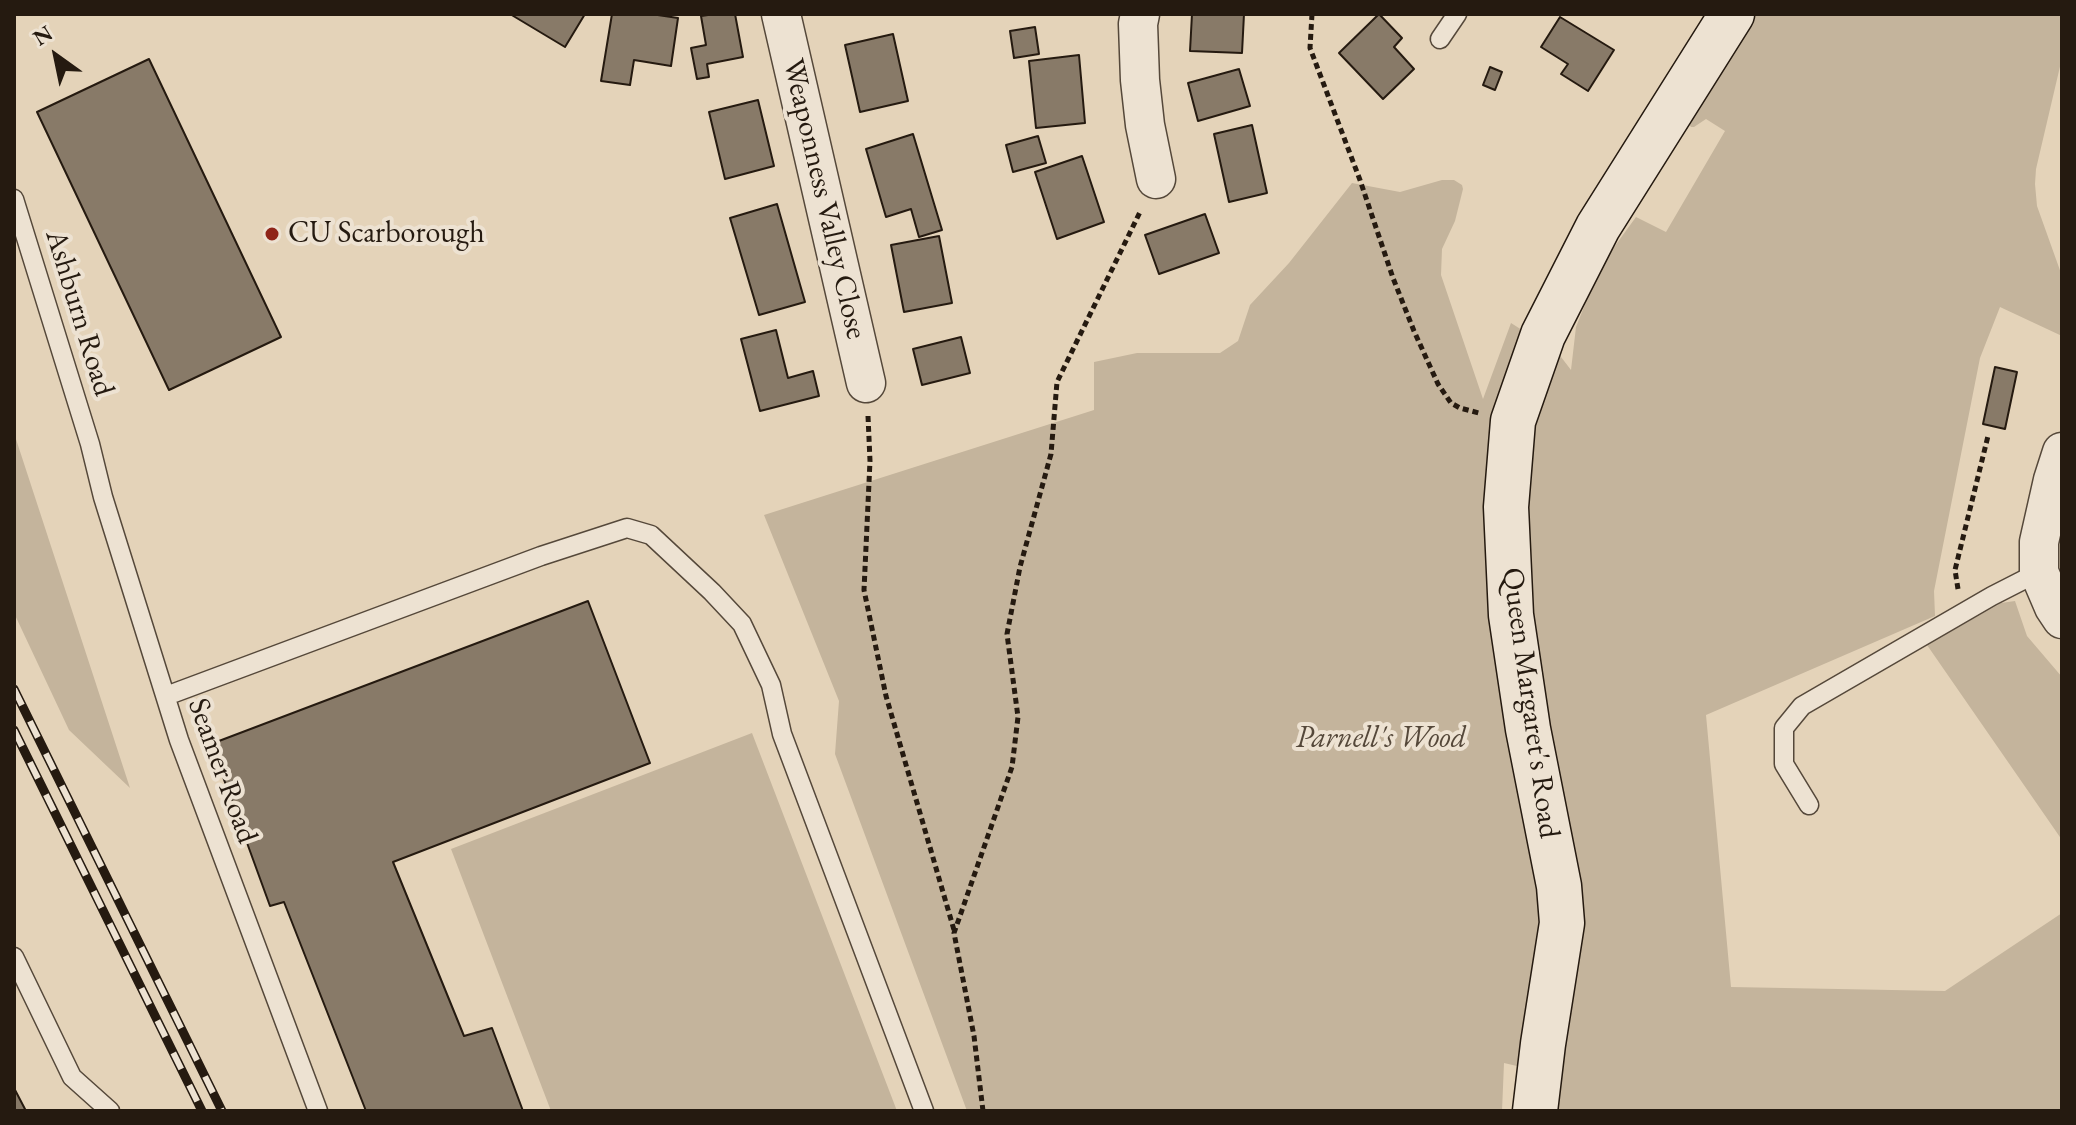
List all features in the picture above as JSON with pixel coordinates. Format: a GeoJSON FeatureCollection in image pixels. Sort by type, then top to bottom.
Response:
{"type":"FeatureCollection","features":[{"type":"Feature","properties":{"kind":"main road","name":"Queen Margaret's Road"},"geometry":{"type":"LineString","coordinates":[[1535,1111],[1562,923],[1559,886],[1528,729],[1511,615],[1506,507],[1513,421],[1543,335],[1598,227],[1732,14]]}},
{"type":"Feature","properties":{"kind":"street","name":"Weaponness Valley Close"},"geometry":{"type":"LineString","coordinates":[[781,14],[866,383]]}},
{"type":"Feature","properties":{"kind":"street"},"geometry":{"type":"LineString","coordinates":[[1140,14],[1140,80],[1156,179]]}},
{"type":"Feature","properties":{"kind":"street"},"geometry":{"type":"LineString","coordinates":[[2062,452],[2039,542],[2039,572],[2062,619]]}},
{"type":"Feature","properties":{"kind":"lane"},"geometry":{"type":"LineString","coordinates":[[1440,39],[1457,14]]}},
{"type":"Feature","properties":{"kind":"lane","name":"Ashburn Road"},"geometry":{"type":"LineString","coordinates":[[14,199],[90,444]]}},
{"type":"Feature","properties":{"kind":"lane","name":"Seamer Road"},"geometry":{"type":"LineString","coordinates":[[90,444],[103,497],[179,740],[318,1111]]}},
{"type":"Feature","properties":{"kind":"lane"},"geometry":{"type":"LineString","coordinates":[[166,696],[541,556],[627,528],[651,535],[742,624],[771,685],[782,734],[924,1111]]}},
{"type":"Feature","properties":{"kind":"lane"},"geometry":{"type":"LineString","coordinates":[[1809,805],[1784,764],[1784,728],[1802,706],[2039,572]]}},
{"type":"Feature","properties":{"kind":"lane"},"geometry":{"type":"LineString","coordinates":[[14,957],[72,1077],[110,1111]]}},
{"type":"Feature","properties":{"kind":"path"},"geometry":{"type":"LineString","coordinates":[[1312,14],[1310,48],[1393,278],[1438,384],[1451,403],[1460,408],[1513,421]]}},
{"type":"Feature","properties":{"kind":"path"},"geometry":{"type":"LineString","coordinates":[[954,933],[1012,767],[1018,717],[1007,634],[1020,567],[1051,454],[1057,382],[1156,179]]}},
{"type":"Feature","properties":{"kind":"path"},"geometry":{"type":"LineString","coordinates":[[866,383],[870,461],[864,590],[886,696],[954,933],[974,1036],[983,1111]]}},
{"type":"Feature","properties":{"kind":"path"},"geometry":{"type":"LineString","coordinates":[[1961,614],[1955,570],[1988,436]]}},
{"type":"Feature","properties":{"kind":"green space","name":"Parnell's Wood"},"geometry":{"type":"Polygon","coordinates":[[[1752,14],[2062,14],[2062,58],[2035,184],[2037,206],[2062,276],[2062,336],[2000,307],[1980,358],[1934,591],[1935,616],[1706,715],[1731,987],[1945,991],[2062,913],[2062,1111],[1555,1111],[1556,1075],[1504,1063],[1502,1111],[967,1111],[835,754],[839,701],[764,515],[1094,410],[1094,362],[1137,353],[1220,353],[1238,341],[1250,305],[1289,263],[1352,183],[1400,192],[1442,180],[1454,180],[1462,185],[1455,221],[1442,249],[1441,275],[1483,399],[1511,323],[1558,353],[1571,370],[1576,327],[1604,261],[1636,217],[1666,232],[1725,131],[1706,119],[1694,127],[1688,123],[1752,14]]]}},
{"type":"Feature","properties":{"kind":"green space"},"geometry":{"type":"Polygon","coordinates":[[[14,433],[130,788],[69,730],[14,613],[14,433]]]}},
{"type":"Feature","properties":{"kind":"green space"},"geometry":{"type":"Polygon","coordinates":[[[2015,601],[2027,636],[2062,677],[2062,840],[1927,645],[2001,603],[2015,601]]]}},
{"type":"Feature","properties":{"kind":"green space"},"geometry":{"type":"Polygon","coordinates":[[[752,733],[897,1111],[551,1111],[451,849],[752,733]]]}},
{"type":"Feature","properties":{"kind":"building"},"geometry":{"type":"Polygon","coordinates":[[[510,14],[585,14],[565,47],[510,14]]]}},
{"type":"Feature","properties":{"kind":"building"},"geometry":{"type":"Polygon","coordinates":[[[612,14],[678,18],[671,66],[634,60],[630,85],[601,81],[612,14]]]}},
{"type":"Feature","properties":{"kind":"building"},"geometry":{"type":"Polygon","coordinates":[[[735,14],[743,57],[707,64],[709,77],[697,79],[691,48],[706,45],[701,16],[735,14]]]}},
{"type":"Feature","properties":{"kind":"building"},"geometry":{"type":"Polygon","coordinates":[[[1192,14],[1244,14],[1242,53],[1190,51],[1192,14]]]}},
{"type":"Feature","properties":{"kind":"building"},"geometry":{"type":"Polygon","coordinates":[[[1379,14],[1402,38],[1394,47],[1414,69],[1383,99],[1339,53],[1379,14]]]}},
{"type":"Feature","properties":{"kind":"building"},"geometry":{"type":"Polygon","coordinates":[[[1560,17],[1614,50],[1588,91],[1561,74],[1568,64],[1541,47],[1560,17]]]}},
{"type":"Feature","properties":{"kind":"building"},"geometry":{"type":"Polygon","coordinates":[[[1035,27],[1039,54],[1014,58],[1010,31],[1035,27]]]}},
{"type":"Feature","properties":{"kind":"building"},"geometry":{"type":"Polygon","coordinates":[[[893,34],[908,101],[860,112],[845,45],[893,34]]]}},
{"type":"Feature","properties":{"kind":"building"},"geometry":{"type":"Polygon","coordinates":[[[1079,55],[1085,123],[1036,128],[1029,61],[1079,55]]]}},
{"type":"Feature","properties":{"kind":"building","name":"CU Scarborough"},"geometry":{"type":"Polygon","coordinates":[[[149,59],[281,337],[169,390],[37,112],[149,59]]]}},
{"type":"Feature","properties":{"kind":"building"},"geometry":{"type":"Polygon","coordinates":[[[1490,67],[1502,72],[1495,90],[1483,85],[1490,67]]]}},
{"type":"Feature","properties":{"kind":"building"},"geometry":{"type":"Polygon","coordinates":[[[1239,69],[1250,106],[1198,121],[1188,83],[1239,69]]]}},
{"type":"Feature","properties":{"kind":"building"},"geometry":{"type":"Polygon","coordinates":[[[758,100],[774,166],[725,179],[709,112],[758,100]]]}},
{"type":"Feature","properties":{"kind":"building"},"geometry":{"type":"Polygon","coordinates":[[[1252,125],[1267,193],[1229,202],[1214,134],[1252,125]]]}},
{"type":"Feature","properties":{"kind":"building"},"geometry":{"type":"Polygon","coordinates":[[[913,134],[942,230],[919,237],[911,209],[886,217],[866,149],[913,134]]]}},
{"type":"Feature","properties":{"kind":"building"},"geometry":{"type":"Polygon","coordinates":[[[1038,136],[1046,163],[1013,172],[1006,145],[1038,136]]]}},
{"type":"Feature","properties":{"kind":"building"},"geometry":{"type":"Polygon","coordinates":[[[1082,156],[1104,222],[1057,239],[1035,172],[1082,156]]]}},
{"type":"Feature","properties":{"kind":"building"},"geometry":{"type":"Polygon","coordinates":[[[777,204],[805,302],[759,315],[730,218],[777,204]]]}},
{"type":"Feature","properties":{"kind":"building"},"geometry":{"type":"Polygon","coordinates":[[[1205,214],[1219,253],[1159,274],[1145,235],[1205,214]]]}},
{"type":"Feature","properties":{"kind":"building"},"geometry":{"type":"Polygon","coordinates":[[[939,236],[952,303],[904,312],[891,245],[939,236]]]}},
{"type":"Feature","properties":{"kind":"building"},"geometry":{"type":"Polygon","coordinates":[[[776,330],[788,378],[813,371],[819,396],[760,411],[741,339],[776,330]]]}},
{"type":"Feature","properties":{"kind":"building"},"geometry":{"type":"Polygon","coordinates":[[[961,337],[970,373],[922,385],[913,349],[961,337]]]}},
{"type":"Feature","properties":{"kind":"building"},"geometry":{"type":"Polygon","coordinates":[[[1995,367],[2017,372],[2005,429],[1983,424],[1995,367]]]}},
{"type":"Feature","properties":{"kind":"building"},"geometry":{"type":"Polygon","coordinates":[[[588,601],[650,763],[393,862],[464,1036],[492,1028],[523,1111],[366,1111],[284,902],[270,906],[211,744],[588,601]]]}},
{"type":"Feature","properties":{"kind":"building"},"geometry":{"type":"Polygon","coordinates":[[[14,1088],[26,1111],[14,1111],[14,1088]]]}},
{"type":"Feature","properties":{"kind":"railway"},"geometry":{"type":"LineString","coordinates":[[14,689],[222,1111]]}},
{"type":"Feature","properties":{"kind":"railway"},"geometry":{"type":"LineString","coordinates":[[14,730],[202,1111]]}},
{"type":"Feature","properties":{"kind":"place","name":"CU Scarborough"},"geometry":{"type":"Point","coordinates":[272,234]}}]}
